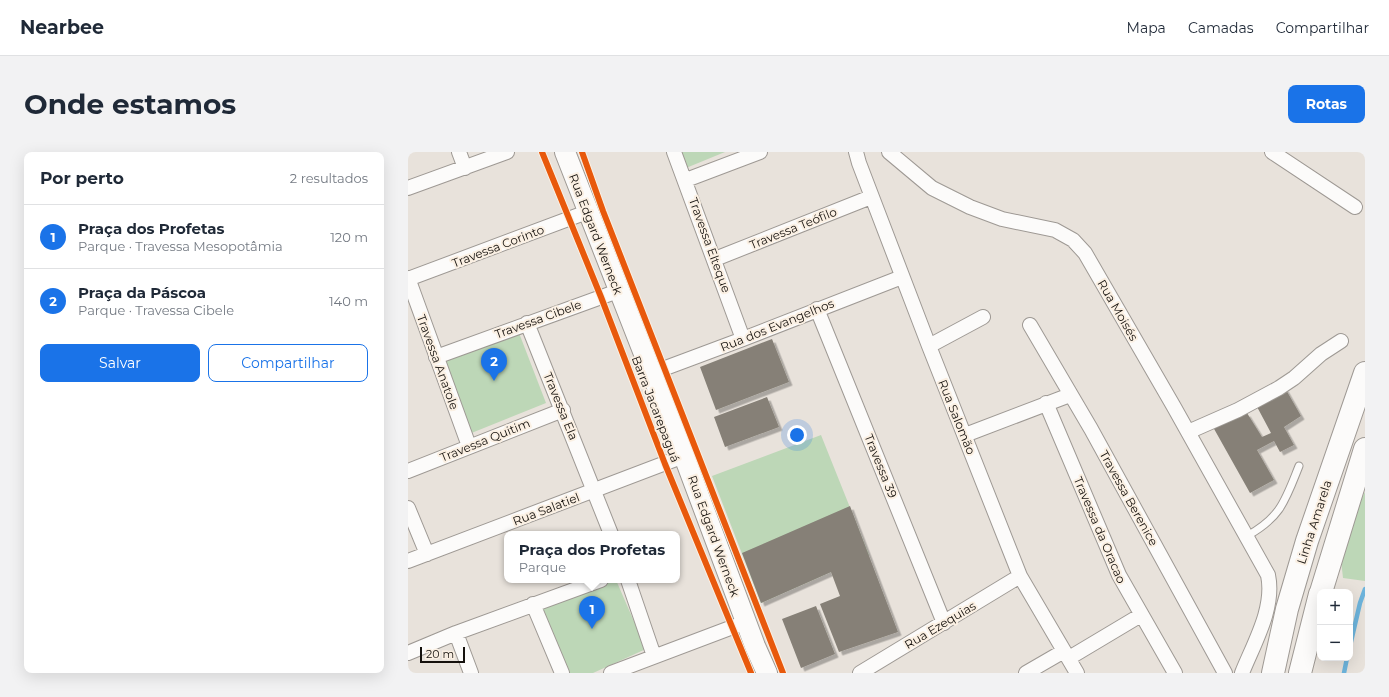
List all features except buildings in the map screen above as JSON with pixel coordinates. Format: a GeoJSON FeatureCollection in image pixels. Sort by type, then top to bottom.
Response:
{"type":"FeatureCollection","features":[{"type":"Feature","properties":{"kind":"highway","name":"Linha Amarela"},"geometry":{"type":"LineString","coordinates":[[1273,673],[1287,609],[1307,541],[1365,373]]}},
{"type":"Feature","properties":{"kind":"highway"},"geometry":{"type":"LineString","coordinates":[[1321,589],[1365,449]]}},
{"type":"Feature","properties":{"kind":"highway"},"geometry":{"type":"LineString","coordinates":[[1300,673],[1317,605]]}},
{"type":"Feature","properties":{"kind":"main road","name":"Rua Edgard Werneck"},"geometry":{"type":"LineString","coordinates":[[565,152],[587,212],[684,456],[755,646],[767,673]]}},
{"type":"Feature","properties":{"kind":"street"},"geometry":{"type":"LineString","coordinates":[[459,152],[465,168]]}},
{"type":"Feature","properties":{"kind":"street"},"geometry":{"type":"LineString","coordinates":[[408,188],[507,152]]}},
{"type":"Feature","properties":{"kind":"street","name":"Travessa Elteque"},"geometry":{"type":"LineString","coordinates":[[674,152],[686,180],[743,339]]}},
{"type":"Feature","properties":{"kind":"street"},"geometry":{"type":"LineString","coordinates":[[686,180],[737,155],[760,152]]}},
{"type":"Feature","properties":{"kind":"street","name":"Rua Salomão"},"geometry":{"type":"LineString","coordinates":[[856,152],[928,346],[965,435],[1020,576],[1077,673]]}},
{"type":"Feature","properties":{"kind":"street","name":"Rua Moisés"},"geometry":{"type":"LineString","coordinates":[[889,152],[932,188],[970,207],[1002,219],[1055,230],[1073,240],[1084,253],[1247,536],[1270,583],[1266,614],[1242,673]]}},
{"type":"Feature","properties":{"kind":"street"},"geometry":{"type":"LineString","coordinates":[[1272,152],[1355,207]]}},
{"type":"Feature","properties":{"kind":"street","name":"Travessa Teófilo"},"geometry":{"type":"LineString","coordinates":[[715,259],[872,197]]}},
{"type":"Feature","properties":{"kind":"street","name":"Travessa Corinto"},"geometry":{"type":"LineString","coordinates":[[408,279],[587,212]]}},
{"type":"Feature","properties":{"kind":"street","name":"Rua dos Evangelhos"},"geometry":{"type":"LineString","coordinates":[[652,373],[902,277]]}},
{"type":"Feature","properties":{"kind":"street","name":"Travessa Anatole"},"geometry":{"type":"LineString","coordinates":[[408,279],[469,446]]}},
{"type":"Feature","properties":{"kind":"street","name":"Travessa Cibele"},"geometry":{"type":"LineString","coordinates":[[436,357],[618,291]]}},
{"type":"Feature","properties":{"kind":"street","name":"Travessa 39"},"geometry":{"type":"LineString","coordinates":[[817,309],[944,623]]}},
{"type":"Feature","properties":{"kind":"street"},"geometry":{"type":"LineString","coordinates":[[928,346],[983,317]]}},
{"type":"Feature","properties":{"kind":"street","name":"Travessa Ela"},"geometry":{"type":"LineString","coordinates":[[527,323],[595,490],[610,531]]}},
{"type":"Feature","properties":{"kind":"street","name":"Travessa Berenice"},"geometry":{"type":"LineString","coordinates":[[1030,325],[1091,429],[1225,673]]}},
{"type":"Feature","properties":{"kind":"street"},"geometry":{"type":"LineString","coordinates":[[1188,432],[1238,410],[1279,388],[1294,378],[1321,354],[1341,342]]}},
{"type":"Feature","properties":{"kind":"street"},"geometry":{"type":"LineString","coordinates":[[965,435],[1070,395]]}},
{"type":"Feature","properties":{"kind":"street","name":"Travessa da Oracao"},"geometry":{"type":"LineString","coordinates":[[1046,403],[1118,575],[1175,673]]}},
{"type":"Feature","properties":{"kind":"street","name":"Travessa Quitim"},"geometry":{"type":"LineString","coordinates":[[408,471],[563,410]]}},
{"type":"Feature","properties":{"kind":"street","name":"Rua Salatiel"},"geometry":{"type":"LineString","coordinates":[[408,561],[684,456]]}},
{"type":"Feature","properties":{"kind":"street"},"geometry":{"type":"LineString","coordinates":[[408,508],[427,554]]}},
{"type":"Feature","properties":{"kind":"street","name":"Rua Ezequias"},"geometry":{"type":"LineString","coordinates":[[860,673],[877,669],[944,623],[1020,576]]}},
{"type":"Feature","properties":{"kind":"street"},"geometry":{"type":"LineString","coordinates":[[408,653],[456,633],[592,583]]}},
{"type":"Feature","properties":{"kind":"street"},"geometry":{"type":"LineString","coordinates":[[629,583],[654,656]]}},
{"type":"Feature","properties":{"kind":"street"},"geometry":{"type":"LineString","coordinates":[[533,604],[562,673]]}},
{"type":"Feature","properties":{"kind":"street"},"geometry":{"type":"LineString","coordinates":[[1026,673],[1067,654],[1141,615]]}},
{"type":"Feature","properties":{"kind":"street"},"geometry":{"type":"LineString","coordinates":[[612,673],[746,622]]}},
{"type":"Feature","properties":{"kind":"street"},"geometry":{"type":"LineString","coordinates":[[456,633],[471,673]]}},
{"type":"Feature","properties":{"kind":"lane"},"geometry":{"type":"LineString","coordinates":[[1247,536],[1276,514],[1284,504],[1299,466]]}},
{"type":"Feature","properties":{"kind":"green space"},"geometry":{"type":"Polygon","coordinates":[[[681,152],[725,152],[686,168],[681,152]]]}},
{"type":"Feature","properties":{"kind":"green space"},"geometry":{"type":"Polygon","coordinates":[[[519,333],[546,403],[469,434],[443,359],[519,333]]]}},
{"type":"Feature","properties":{"kind":"green space"},"geometry":{"type":"Polygon","coordinates":[[[821,435],[869,555],[761,603],[712,476],[821,435]]]}},
{"type":"Feature","properties":{"kind":"green space"},"geometry":{"type":"Polygon","coordinates":[[[1365,492],[1365,581],[1343,578],[1339,542],[1365,492]]]}},
{"type":"Feature","properties":{"kind":"green space"},"geometry":{"type":"Polygon","coordinates":[[[602,583],[617,583],[646,649],[593,673],[565,673],[539,608],[602,583]]]}},
{"type":"Feature","properties":{"kind":"waterway"},"geometry":{"type":"LineString","coordinates":[[1353,633],[1365,589]]}},
{"type":"Feature","properties":{"kind":"waterway"},"geometry":{"type":"LineString","coordinates":[[1344,673],[1346,661]]}},
{"type":"Feature","properties":{"kind":"cycle path","name":"Barra Jacarepaguá"},"geometry":{"type":"LineString","coordinates":[[542,152],[601,297],[665,464],[751,673]]}},
{"type":"Feature","properties":{"kind":"cycle path"},"geometry":{"type":"LineString","coordinates":[[582,152],[603,211],[783,673]]}},
{"type":"Feature","properties":{"kind":"place","name":"Praça da Páscoa"},"geometry":{"type":"Point","coordinates":[494,381]}},
{"type":"Feature","properties":{"kind":"place","name":"Praça dos Profetas"},"geometry":{"type":"Point","coordinates":[592,629]}}]}
